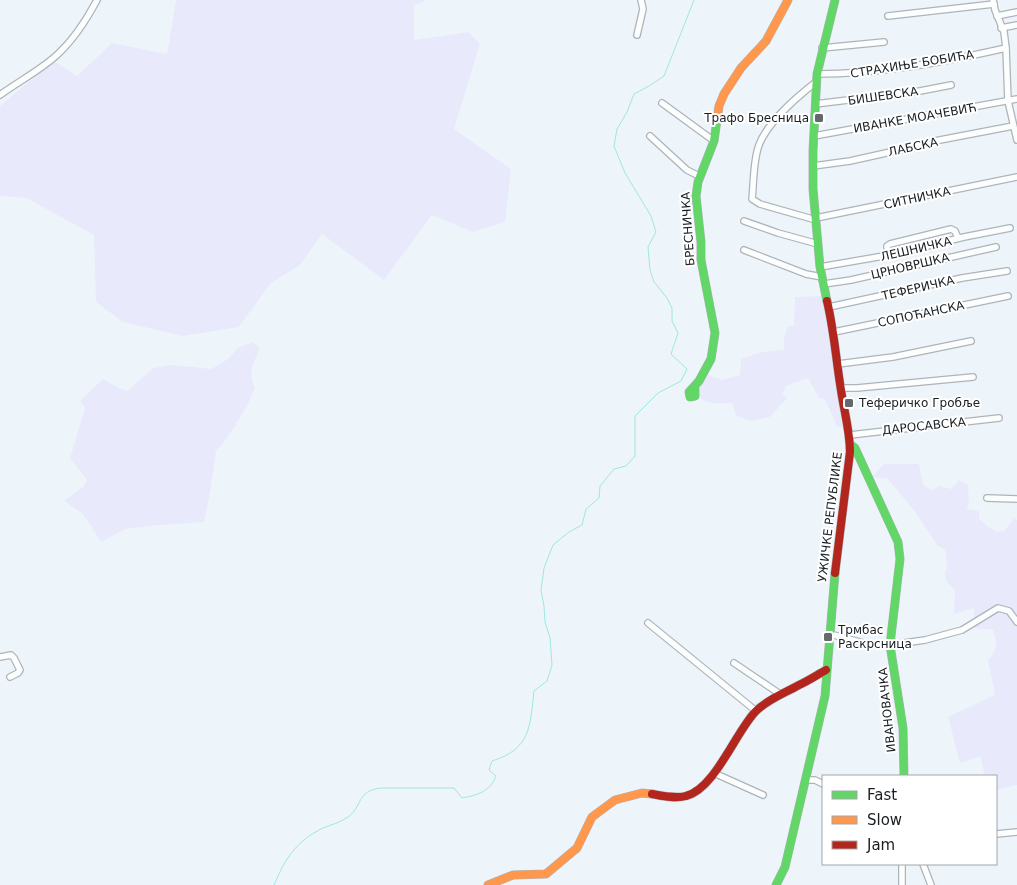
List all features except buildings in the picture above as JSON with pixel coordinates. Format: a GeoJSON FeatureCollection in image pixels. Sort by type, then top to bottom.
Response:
{"type":"FeatureCollection","features":[{"type":"Feature","properties":{"kind":"street"},"geometry":{"type":"LineString","coordinates":[[0,95],[60,52],[75,34],[97,0]]}},
{"type":"Feature","properties":{"kind":"street"},"geometry":{"type":"LineString","coordinates":[[637,34],[643,8],[641,0]]}},
{"type":"Feature","properties":{"kind":"street","name":"БРЕСНИЧКА"},"geometry":{"type":"LineString","coordinates":[[695,386],[710,359],[715,333],[701,260],[696,196],[699,176],[714,141],[719,106],[724,94],[741,68],[766,41],[788,0]]}},
{"type":"Feature","properties":{"kind":"street","name":"УЖИЧКЕ РЕПУБЛИКЕ"},"geometry":{"type":"LineString","coordinates":[[776,885],[785,867],[825,696],[834,583],[850,444],[850,435],[840,388],[830,307],[820,267],[813,166],[816,78],[835,0]]}},
{"type":"Feature","properties":{"kind":"street"},"geometry":{"type":"LineString","coordinates":[[888,16],[993,2],[1006,48],[1008,101],[1017,140]]}},
{"type":"Feature","properties":{"kind":"street"},"geometry":{"type":"LineString","coordinates":[[997,16],[1017,12]]}},
{"type":"Feature","properties":{"kind":"street"},"geometry":{"type":"LineString","coordinates":[[1001,28],[1017,25]]}},
{"type":"Feature","properties":{"kind":"street"},"geometry":{"type":"LineString","coordinates":[[822,48],[884,42]]}},
{"type":"Feature","properties":{"kind":"street","name":"СТРАХИЊЕ БОБИЋА"},"geometry":{"type":"LineString","coordinates":[[816,78],[907,66],[1006,48]]}},
{"type":"Feature","properties":{"kind":"street"},"geometry":{"type":"LineString","coordinates":[[816,78],[782,112],[763,137],[757,150],[753,200],[816,219]]}},
{"type":"Feature","properties":{"kind":"street","name":"БИШЕВСКА"},"geometry":{"type":"LineString","coordinates":[[815,104],[915,92],[951,85]]}},
{"type":"Feature","properties":{"kind":"street","name":"ИВАНКЕ МОАЧЕВИЋ"},"geometry":{"type":"LineString","coordinates":[[814,136],[1017,99]]}},
{"type":"Feature","properties":{"kind":"street"},"geometry":{"type":"LineString","coordinates":[[662,103],[714,141]]}},
{"type":"Feature","properties":{"kind":"street","name":"ЛАБСКА"},"geometry":{"type":"LineString","coordinates":[[813,166],[850,161],[917,145],[1013,126]]}},
{"type":"Feature","properties":{"kind":"street"},"geometry":{"type":"LineString","coordinates":[[650,136],[688,170],[699,176]]}},
{"type":"Feature","properties":{"kind":"street","name":"СИТНИЧКА"},"geometry":{"type":"LineString","coordinates":[[816,219],[1017,177]]}},
{"type":"Feature","properties":{"kind":"street"},"geometry":{"type":"LineString","coordinates":[[744,222],[818,244]]}},
{"type":"Feature","properties":{"kind":"street","name":"ЛЕШНИЧКА"},"geometry":{"type":"LineString","coordinates":[[820,267],[888,256],[958,238],[1010,228]]}},
{"type":"Feature","properties":{"kind":"street"},"geometry":{"type":"LineString","coordinates":[[888,256],[888,245],[908,239],[952,229],[958,238]]}},
{"type":"Feature","properties":{"kind":"street","name":"ЦРНОВРШКА"},"geometry":{"type":"LineString","coordinates":[[823,281],[851,280],[996,247]]}},
{"type":"Feature","properties":{"kind":"street"},"geometry":{"type":"LineString","coordinates":[[744,250],[823,281]]}},
{"type":"Feature","properties":{"kind":"street","name":"ТЕФЕРИЧКА"},"geometry":{"type":"LineString","coordinates":[[830,307],[962,278],[1008,271]]}},
{"type":"Feature","properties":{"kind":"street","name":"СОПОЋАНСКА"},"geometry":{"type":"LineString","coordinates":[[834,332],[1008,296]]}},
{"type":"Feature","properties":{"kind":"street"},"geometry":{"type":"LineString","coordinates":[[838,364],[971,341]]}},
{"type":"Feature","properties":{"kind":"street"},"geometry":{"type":"LineString","coordinates":[[840,388],[857,388],[973,376]]}},
{"type":"Feature","properties":{"kind":"street","name":"ДАРОСАВСКА"},"geometry":{"type":"LineString","coordinates":[[850,435],[999,418]]}},
{"type":"Feature","properties":{"kind":"street","name":"ИВАНОВАЧКА"},"geometry":{"type":"LineString","coordinates":[[850,444],[855,448],[898,542],[900,559],[890,645],[903,728],[904,775]]}},
{"type":"Feature","properties":{"kind":"street"},"geometry":{"type":"LineString","coordinates":[[987,498],[1017,499]]}},
{"type":"Feature","properties":{"kind":"street"},"geometry":{"type":"LineString","coordinates":[[830,634],[865,644],[890,645],[925,640],[962,630],[998,608],[1010,611],[1017,622]]}},
{"type":"Feature","properties":{"kind":"street"},"geometry":{"type":"LineString","coordinates":[[648,623],[756,711]]}},
{"type":"Feature","properties":{"kind":"street"},"geometry":{"type":"LineString","coordinates":[[0,657],[11,655],[20,670],[10,677]]}},
{"type":"Feature","properties":{"kind":"street"},"geometry":{"type":"LineString","coordinates":[[734,663],[780,694]]}},
{"type":"Feature","properties":{"kind":"street"},"geometry":{"type":"LineString","coordinates":[[488,885],[513,875],[546,874],[578,848],[592,817],[615,800],[642,793],[675,797],[687,796],[699,790],[714,773],[756,711],[780,694],[826,670]]}},
{"type":"Feature","properties":{"kind":"street"},"geometry":{"type":"LineString","coordinates":[[714,773],[763,795]]}},
{"type":"Feature","properties":{"kind":"street"},"geometry":{"type":"LineString","coordinates":[[806,780],[815,780],[822,784]]}},
{"type":"Feature","properties":{"kind":"street"},"geometry":{"type":"LineString","coordinates":[[997,834],[1017,832]]}},
{"type":"Feature","properties":{"kind":"street"},"geometry":{"type":"LineString","coordinates":[[902,865],[902,885]]}},
{"type":"Feature","properties":{"kind":"street"},"geometry":{"type":"LineString","coordinates":[[923,865],[931,885]]}},
{"type":"Feature","properties":{"kind":"shaded area"},"geometry":{"type":"Polygon","coordinates":[[[176,0],[427,0],[414,5],[414,40],[469,32],[480,44],[454,129],[511,169],[505,222],[473,232],[432,215],[384,280],[322,234],[301,264],[270,284],[239,327],[183,336],[123,322],[96,302],[94,235],[26,198],[0,196],[0,106],[54,61],[77,76],[112,43],[167,54],[176,0]]]}},
{"type":"Feature","properties":{"kind":"shaded area"},"geometry":{"type":"Polygon","coordinates":[[[824,296],[846,426],[837,427],[825,399],[819,398],[808,378],[786,386],[782,394],[787,398],[770,417],[752,421],[736,416],[732,403],[710,403],[699,396],[700,386],[706,374],[722,380],[740,375],[741,359],[761,352],[784,350],[784,337],[788,326],[794,326],[795,297],[824,296]]]}},
{"type":"Feature","properties":{"kind":"shaded area"},"geometry":{"type":"Polygon","coordinates":[[[252,342],[260,348],[253,363],[252,377],[255,388],[246,408],[228,437],[216,451],[204,522],[125,529],[101,542],[83,514],[64,501],[83,487],[87,480],[70,458],[85,408],[80,401],[103,379],[127,391],[153,368],[174,365],[211,369],[228,359],[238,348],[252,342]]]}},
{"type":"Feature","properties":{"kind":"shaded area"},"geometry":{"type":"Polygon","coordinates":[[[884,464],[919,464],[923,485],[931,490],[940,486],[951,489],[959,480],[968,485],[969,500],[967,509],[979,511],[979,518],[988,527],[997,532],[1005,530],[1014,518],[1017,520],[1017,785],[997,790],[997,775],[985,775],[980,756],[960,763],[948,717],[995,695],[988,660],[995,649],[996,642],[993,630],[974,628],[974,608],[954,614],[955,590],[946,581],[945,549],[938,546],[916,513],[888,479],[872,477],[884,464]]]}},
{"type":"Feature","properties":{"kind":"waterway"},"geometry":{"type":"LineString","coordinates":[[274,885],[282,867],[292,852],[314,833],[348,817],[353,813],[367,792],[381,788],[454,788],[462,798],[478,794],[487,789],[496,776],[489,770],[492,761],[514,750],[526,735],[534,691],[547,681],[552,665],[550,638],[545,622],[541,590],[544,568],[553,545],[569,532],[582,525],[586,509],[599,498],[600,486],[614,469],[626,466],[635,456],[635,416],[658,393],[681,381],[687,369],[671,354],[678,333],[672,321],[672,308],[667,298],[654,282],[650,270],[648,247],[656,232],[651,216],[625,173],[614,146],[617,129],[627,112],[634,94],[664,76],[694,0]]}},
{"type":"Feature","properties":{"kind":"traffic: fast"},"geometry":{"type":"LineString","coordinates":[[827,301],[820,267],[813,189],[813,151],[817,74],[835,0]]}},
{"type":"Feature","properties":{"kind":"traffic: fast"},"geometry":{"type":"LineString","coordinates":[[695,386],[695,396],[690,397],[689,392],[699,381],[711,359],[715,333],[701,260],[696,196],[698,182],[714,141],[717,120]]}},
{"type":"Feature","properties":{"kind":"traffic: fast"},"geometry":{"type":"LineString","coordinates":[[850,444],[855,448],[898,542],[900,559],[890,645],[903,728],[904,775]]}},
{"type":"Feature","properties":{"kind":"traffic: fast"},"geometry":{"type":"LineString","coordinates":[[776,885],[785,867],[825,696],[835,573]]}},
{"type":"Feature","properties":{"kind":"traffic: slow"},"geometry":{"type":"LineString","coordinates":[[717,120],[719,106],[724,94],[741,68],[766,41],[788,0]]}},
{"type":"Feature","properties":{"kind":"traffic: slow"},"geometry":{"type":"LineString","coordinates":[[488,885],[513,875],[546,874],[577,848],[592,817],[615,800],[642,793],[652,794]]}},
{"type":"Feature","properties":{"kind":"traffic: jam"},"geometry":{"type":"LineString","coordinates":[[827,301],[850,444],[835,573]]}},
{"type":"Feature","properties":{"kind":"traffic: jam"},"geometry":{"type":"LineString","coordinates":[[652,794],[678,797],[697,791],[716,771],[748,720],[756,711],[771,700],[826,670]]}},
{"type":"Feature","properties":{"kind":"place","name":"Трафо Бресница"},"geometry":{"type":"Point","coordinates":[819,118]}},
{"type":"Feature","properties":{"kind":"place","name":"Теферичко Гробље"},"geometry":{"type":"Point","coordinates":[849,403]}},
{"type":"Feature","properties":{"kind":"place","name":"Трмбас Раскрсница"},"geometry":{"type":"Point","coordinates":[828,637]}}]}
